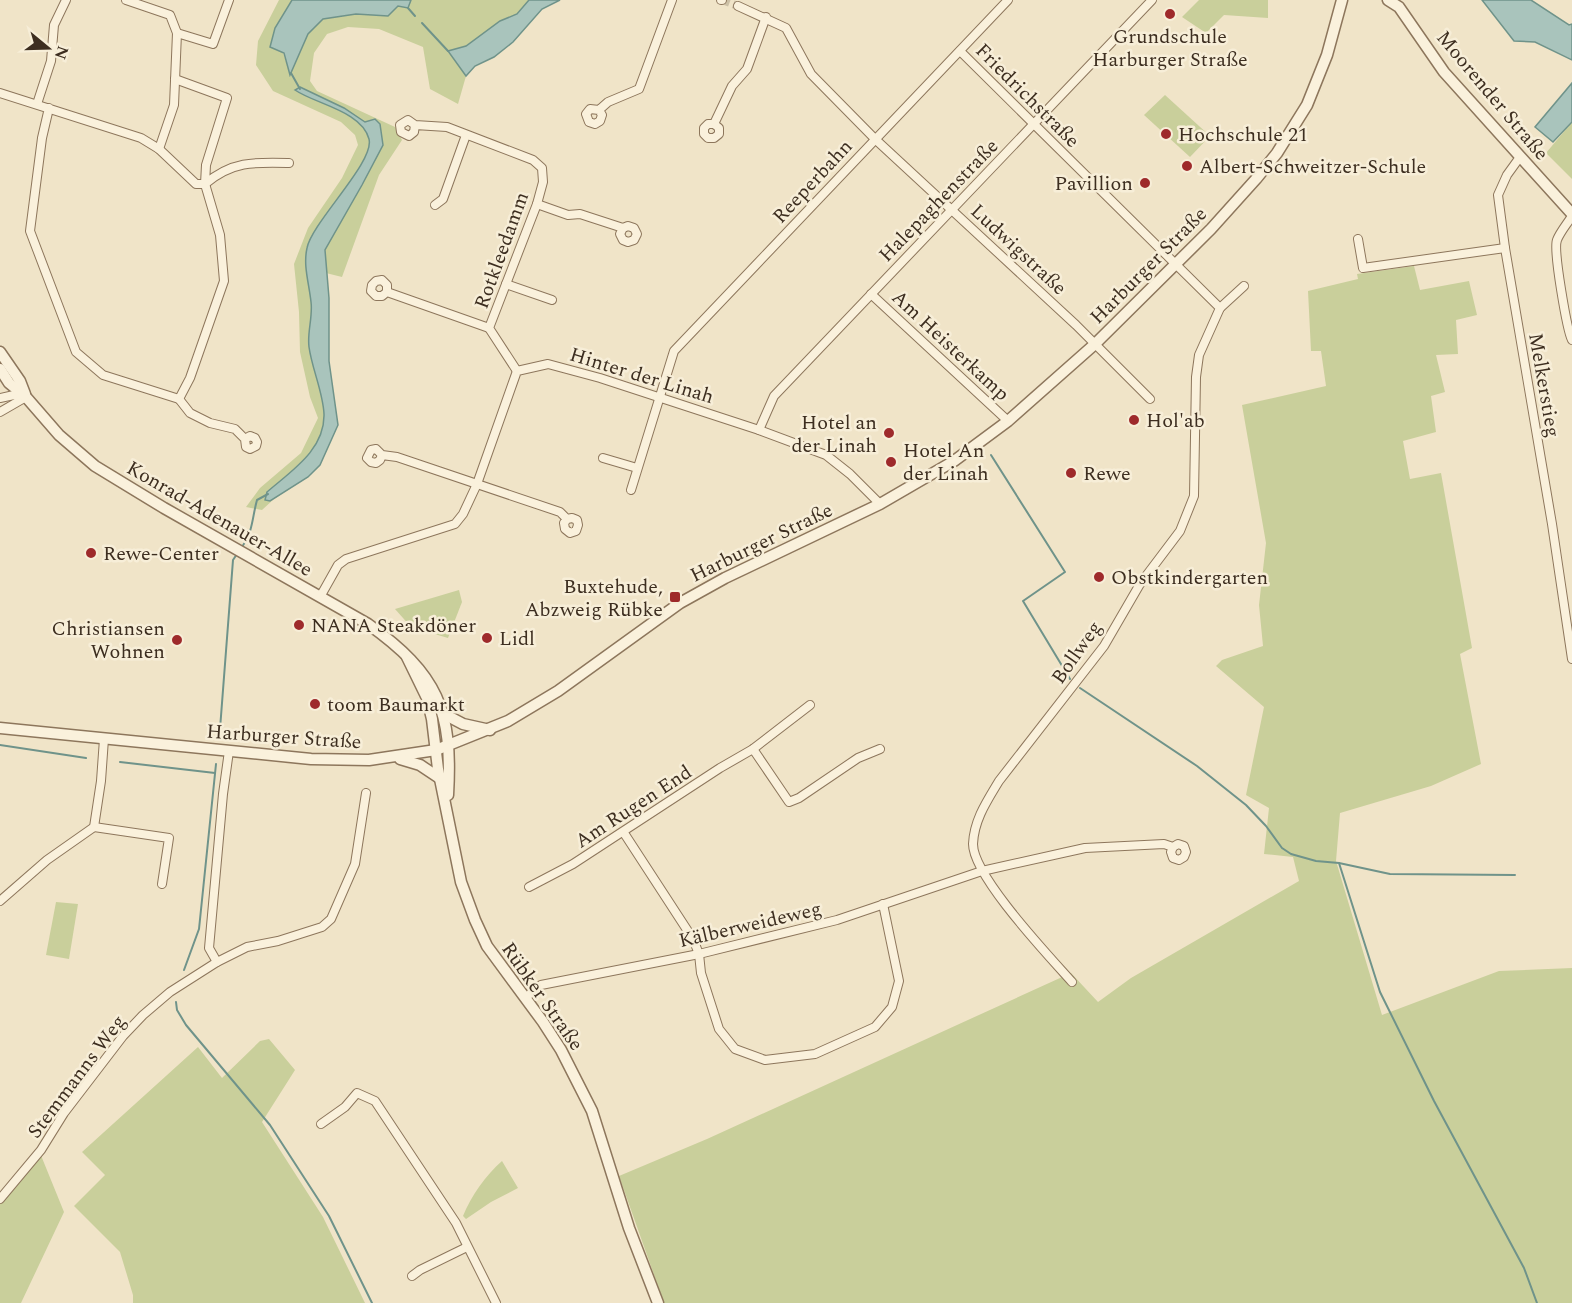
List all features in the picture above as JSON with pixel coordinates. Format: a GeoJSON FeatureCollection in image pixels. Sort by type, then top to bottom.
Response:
{"type":"FeatureCollection","features":[{"type":"Feature","properties":{"kind":"street"},"geometry":{"type":"LineString","coordinates":[[37,104],[51,61],[54,25],[66,0]]}},
{"type":"Feature","properties":{"kind":"street"},"geometry":{"type":"LineString","coordinates":[[126,0],[170,15],[177,33],[174,105],[159,149]]}},
{"type":"Feature","properties":{"kind":"street"},"geometry":{"type":"LineString","coordinates":[[177,33],[213,44],[229,0]]}},
{"type":"Feature","properties":{"kind":"street"},"geometry":{"type":"LineString","coordinates":[[599,110],[608,102],[639,89],[672,0]]}},
{"type":"Feature","properties":{"kind":"street","name":"Reeperbahn"},"geometry":{"type":"LineString","coordinates":[[631,490],[674,351],[1008,0]]}},
{"type":"Feature","properties":{"kind":"street","name":"Halepaghenstraße"},"geometry":{"type":"LineString","coordinates":[[759,430],[774,396],[1152,0]]}},
{"type":"Feature","properties":{"kind":"street","name":"Harburger Straße"},"geometry":{"type":"LineString","coordinates":[[0,728],[311,759],[369,760],[436,750],[490,730],[526,711],[558,691],[680,603],[725,578],[880,504],[954,461],[1008,421],[1095,344],[1176,264],[1256,179],[1277,153],[1307,105],[1330,47],[1342,0]]}},
{"type":"Feature","properties":{"kind":"street","name":"Moorender Straße"},"geometry":{"type":"LineString","coordinates":[[1388,0],[1399,7],[1444,72],[1572,215]]}},
{"type":"Feature","properties":{"kind":"street","name":"Ludwigstraße"},"geometry":{"type":"LineString","coordinates":[[738,6],[786,28],[811,74],[875,139],[1095,344],[1149,399]]}},
{"type":"Feature","properties":{"kind":"street"},"geometry":{"type":"LineString","coordinates":[[714,124],[732,87],[747,69],[766,17]]}},
{"type":"Feature","properties":{"kind":"street","name":"Friedrichstraße"},"geometry":{"type":"LineString","coordinates":[[960,51],[1176,264]]}},
{"type":"Feature","properties":{"kind":"street"},"geometry":{"type":"LineString","coordinates":[[175,79],[227,98],[206,165],[205,184],[220,235],[224,281],[190,378],[179,399]]}},
{"type":"Feature","properties":{"kind":"street"},"geometry":{"type":"LineString","coordinates":[[0,93],[141,138],[159,149],[196,184],[205,184],[239,164],[289,163]]}},
{"type":"Feature","properties":{"kind":"street"},"geometry":{"type":"LineString","coordinates":[[49,108],[42,138],[30,231],[76,352],[103,375],[179,399],[190,413],[210,423],[236,429],[245,439]]}},
{"type":"Feature","properties":{"kind":"street"},"geometry":{"type":"LineString","coordinates":[[415,125],[447,127],[466,135],[443,199],[435,205]]}},
{"type":"Feature","properties":{"kind":"street","name":"Rotkleedamm"},"geometry":{"type":"LineString","coordinates":[[466,135],[533,160],[542,168],[543,182],[537,204],[489,328],[517,370]]}},
{"type":"Feature","properties":{"kind":"street","name":"Melkerstieg"},"geometry":{"type":"LineString","coordinates":[[1520,157],[1507,175],[1498,195],[1572,659]]}},
{"type":"Feature","properties":{"kind":"street"},"geometry":{"type":"LineString","coordinates":[[537,204],[568,215],[580,214],[623,228]]}},
{"type":"Feature","properties":{"kind":"street"},"geometry":{"type":"LineString","coordinates":[[1572,215],[1556,242],[1562,300],[1569,312],[1566,321],[1572,340]]}},
{"type":"Feature","properties":{"kind":"street"},"geometry":{"type":"LineString","coordinates":[[1358,239],[1363,268],[1505,248]]}},
{"type":"Feature","properties":{"kind":"street"},"geometry":{"type":"LineString","coordinates":[[1176,264],[1220,308]]}},
{"type":"Feature","properties":{"kind":"street"},"geometry":{"type":"LineString","coordinates":[[507,284],[552,300]]}},
{"type":"Feature","properties":{"kind":"street","name":"Bollweg"},"geometry":{"type":"LineString","coordinates":[[1072,982],[1009,908],[982,871],[973,848],[974,828],[999,781],[1104,646],[1140,585],[1180,531],[1194,496],[1196,377],[1199,355],[1220,308],[1244,286]]}},
{"type":"Feature","properties":{"kind":"street"},"geometry":{"type":"LineString","coordinates":[[387,292],[489,328]]}},
{"type":"Feature","properties":{"kind":"street","name":"Am Heisterkamp"},"geometry":{"type":"LineString","coordinates":[[871,294],[1008,421]]}},
{"type":"Feature","properties":{"kind":"street","name":"Konrad-Adenauer-Allee"},"geometry":{"type":"LineString","coordinates":[[0,352],[20,381],[26,397]]}},
{"type":"Feature","properties":{"kind":"street","name":"Hinter der Linah"},"geometry":{"type":"LineString","coordinates":[[517,370],[548,364],[659,396],[759,430],[826,455],[850,474],[880,504]]}},
{"type":"Feature","properties":{"kind":"street","name":"Konrad-Adenauer-Allee"},"geometry":{"type":"LineString","coordinates":[[0,369],[9,383],[26,397],[59,435],[95,466],[368,624],[387,638],[429,681],[444,714],[448,746]]}},
{"type":"Feature","properties":{"kind":"street"},"geometry":{"type":"LineString","coordinates":[[320,597],[338,565],[346,559],[454,524],[463,514],[477,483],[517,370]]}},
{"type":"Feature","properties":{"kind":"street"},"geometry":{"type":"LineString","coordinates":[[0,398],[14,395],[26,397]]}},
{"type":"Feature","properties":{"kind":"street"},"geometry":{"type":"LineString","coordinates":[[0,412],[26,397]]}},
{"type":"Feature","properties":{"kind":"street"},"geometry":{"type":"LineString","coordinates":[[381,455],[397,457],[477,483],[560,512],[567,519]]}},
{"type":"Feature","properties":{"kind":"street"},"geometry":{"type":"LineString","coordinates":[[603,458],[637,468]]}},
{"type":"Feature","properties":{"kind":"street","name":"Konrad-Adenauer-Allee"},"geometry":{"type":"LineString","coordinates":[[407,657],[427,698],[436,750]]}},
{"type":"Feature","properties":{"kind":"street","name":"Am Rugen End"},"geometry":{"type":"LineString","coordinates":[[529,887],[624,833],[720,768],[753,749],[810,705]]}},
{"type":"Feature","properties":{"kind":"street"},"geometry":{"type":"LineString","coordinates":[[444,714],[463,724],[490,730]]}},
{"type":"Feature","properties":{"kind":"street"},"geometry":{"type":"LineString","coordinates":[[94,827],[104,739]]}},
{"type":"Feature","properties":{"kind":"street","name":"Rübker Straße"},"geometry":{"type":"LineString","coordinates":[[447,807],[450,766],[448,746]]}},
{"type":"Feature","properties":{"kind":"street"},"geometry":{"type":"LineString","coordinates":[[753,749],[789,802],[799,798],[858,758],[880,749]]}},
{"type":"Feature","properties":{"kind":"street","name":"Rübker Straße"},"geometry":{"type":"LineString","coordinates":[[436,750],[461,882],[475,920],[487,946],[561,1050],[592,1111],[629,1228],[658,1303]]}},
{"type":"Feature","properties":{"kind":"street"},"geometry":{"type":"LineString","coordinates":[[217,962],[209,948],[229,751]]}},
{"type":"Feature","properties":{"kind":"street"},"geometry":{"type":"LineString","coordinates":[[393,758],[420,765],[441,778]]}},
{"type":"Feature","properties":{"kind":"street","name":"Stemmanns Weg"},"geometry":{"type":"LineString","coordinates":[[0,1199],[41,1150],[64,1113],[123,1036],[170,992],[217,962],[247,947],[278,941],[322,927],[331,919],[355,864],[366,793]]}},
{"type":"Feature","properties":{"kind":"street"},"geometry":{"type":"LineString","coordinates":[[0,901],[47,860],[94,827],[169,838],[162,884]]}},
{"type":"Feature","properties":{"kind":"street"},"geometry":{"type":"LineString","coordinates":[[624,833],[693,939],[719,1029],[735,1049],[765,1060],[815,1054],[875,1027],[892,1007],[899,981],[884,904]]}},
{"type":"Feature","properties":{"kind":"street","name":"Kälberweideweg"},"geometry":{"type":"LineString","coordinates":[[525,998],[541,985],[699,954],[837,920],[982,871],[1085,848],[1164,844],[1173,847]]}},
{"type":"Feature","properties":{"kind":"street"},"geometry":{"type":"LineString","coordinates":[[321,1124],[345,1107],[357,1093],[375,1101],[456,1223],[496,1303]]}},
{"type":"Feature","properties":{"kind":"street"},"geometry":{"type":"LineString","coordinates":[[412,1276],[467,1247]]}},
{"type":"Feature","properties":{"kind":"green space"},"geometry":{"type":"Polygon","coordinates":[[[279,0],[292,0],[275,28],[290,74],[308,34],[323,19],[356,14],[387,16],[398,6],[408,8],[411,0],[529,0],[517,14],[500,21],[466,46],[449,51],[466,76],[458,104],[430,89],[423,47],[379,29],[348,27],[327,34],[314,53],[310,81],[317,91],[395,127],[402,140],[379,175],[342,277],[326,273],[329,298],[329,361],[338,425],[320,465],[308,477],[274,499],[262,510],[246,507],[260,488],[301,453],[318,418],[310,397],[300,352],[294,264],[308,228],[342,178],[358,145],[355,135],[341,122],[273,91],[256,65],[258,41],[279,0]]]}},
{"type":"Feature","properties":{"kind":"green space"},"geometry":{"type":"Polygon","coordinates":[[[1199,0],[1268,0],[1268,18],[1224,15],[1206,33],[1182,17],[1199,0]]]}},
{"type":"Feature","properties":{"kind":"green space"},"geometry":{"type":"Polygon","coordinates":[[[1165,95],[1210,136],[1190,157],[1144,115],[1165,95]]]}},
{"type":"Feature","properties":{"kind":"green space"},"geometry":{"type":"Polygon","coordinates":[[[1572,122],[1572,179],[1546,153],[1572,122]]]}},
{"type":"Feature","properties":{"kind":"green space"},"geometry":{"type":"Polygon","coordinates":[[[1414,266],[1420,290],[1469,281],[1477,315],[1456,320],[1458,354],[1436,355],[1445,392],[1431,396],[1436,432],[1403,441],[1410,479],[1441,473],[1472,648],[1460,654],[1481,764],[1431,786],[1340,813],[1336,861],[1382,1015],[1499,971],[1572,968],[1572,1303],[664,1303],[619,1176],[707,1139],[1071,973],[1098,1002],[1131,978],[1299,881],[1293,857],[1264,854],[1269,808],[1246,795],[1264,707],[1216,666],[1222,660],[1263,646],[1259,605],[1266,543],[1242,405],[1326,386],[1321,351],[1311,351],[1308,291],[1358,279],[1357,274],[1414,266]]]}},
{"type":"Feature","properties":{"kind":"green space"},"geometry":{"type":"Polygon","coordinates":[[[459,590],[462,602],[448,638],[411,627],[395,609],[459,590]]]}},
{"type":"Feature","properties":{"kind":"green space"},"geometry":{"type":"Polygon","coordinates":[[[56,902],[78,904],[69,959],[46,955],[56,902]]]}},
{"type":"Feature","properties":{"kind":"green space"},"geometry":{"type":"Polygon","coordinates":[[[269,1039],[295,1070],[262,1122],[323,1217],[365,1303],[133,1303],[133,1295],[120,1252],[74,1206],[105,1175],[82,1152],[198,1047],[222,1078],[260,1041],[269,1039]]]}},
{"type":"Feature","properties":{"kind":"green space"},"geometry":{"type":"Polygon","coordinates":[[[40,1153],[64,1212],[21,1303],[0,1303],[0,1204],[22,1180],[40,1153]]]}},
{"type":"Feature","properties":{"kind":"green space"},"geometry":{"type":"Polygon","coordinates":[[[502,1161],[518,1188],[491,1202],[466,1219],[463,1216],[466,1208],[485,1179],[502,1161]]]}},
{"type":"Feature","properties":{"kind":"water"},"geometry":{"type":"Polygon","coordinates":[[[292,0],[411,0],[408,8],[398,6],[388,16],[356,14],[323,19],[308,34],[290,75],[284,53],[270,47],[275,28],[292,0]]]}},
{"type":"Feature","properties":{"kind":"water"},"geometry":{"type":"Polygon","coordinates":[[[529,0],[560,0],[542,9],[513,42],[494,57],[475,66],[466,76],[448,51],[466,46],[500,21],[517,14],[529,0]]]}},
{"type":"Feature","properties":{"kind":"water"},"geometry":{"type":"Polygon","coordinates":[[[1482,0],[1531,0],[1569,25],[1572,24],[1572,60],[1535,42],[1514,41],[1482,0]]]}},
{"type":"Feature","properties":{"kind":"water"},"geometry":{"type":"Polygon","coordinates":[[[1572,83],[1572,122],[1553,142],[1535,127],[1572,83]]]}},
{"type":"Feature","properties":{"kind":"water"},"geometry":{"type":"Polygon","coordinates":[[[300,87],[344,108],[365,122],[375,119],[380,124],[383,145],[325,250],[329,298],[329,361],[338,425],[320,465],[308,477],[270,501],[265,500],[267,492],[305,459],[313,449],[323,427],[323,406],[309,347],[311,308],[306,268],[307,248],[320,223],[363,162],[369,139],[365,129],[348,115],[295,90],[300,87]]]}},
{"type":"Feature","properties":{"kind":"waterway"},"geometry":{"type":"LineString","coordinates":[[408,8],[415,16]]}},
{"type":"Feature","properties":{"kind":"waterway"},"geometry":{"type":"LineString","coordinates":[[422,23],[448,51]]}},
{"type":"Feature","properties":{"kind":"waterway"},"geometry":{"type":"LineString","coordinates":[[291,73],[300,89]]}},
{"type":"Feature","properties":{"kind":"waterway"},"geometry":{"type":"LineString","coordinates":[[991,455],[1065,572],[1023,601],[1070,679]]}},
{"type":"Feature","properties":{"kind":"waterway"},"geometry":{"type":"LineString","coordinates":[[242,547],[250,530],[257,500],[268,494]]}},
{"type":"Feature","properties":{"kind":"waterway"},"geometry":{"type":"LineString","coordinates":[[220,729],[233,560],[237,554]]}},
{"type":"Feature","properties":{"kind":"waterway"},"geometry":{"type":"LineString","coordinates":[[1080,688],[1197,766],[1246,805],[1266,826],[1282,848],[1291,854],[1316,861],[1339,863],[1380,992],[1434,1101],[1524,1268],[1537,1303]]}},
{"type":"Feature","properties":{"kind":"waterway"},"geometry":{"type":"LineString","coordinates":[[0,745],[86,758]]}},
{"type":"Feature","properties":{"kind":"waterway"},"geometry":{"type":"LineString","coordinates":[[120,762],[215,773]]}},
{"type":"Feature","properties":{"kind":"waterway"},"geometry":{"type":"LineString","coordinates":[[184,970],[199,929],[216,764]]}},
{"type":"Feature","properties":{"kind":"waterway"},"geometry":{"type":"LineString","coordinates":[[1339,863],[1390,874],[1515,875]]}},
{"type":"Feature","properties":{"kind":"waterway"},"geometry":{"type":"LineString","coordinates":[[176,1002],[177,1010],[186,1025],[270,1125],[329,1216],[372,1303]]}},
{"type":"Feature","properties":{"kind":"tunnel"},"geometry":{"type":"LineString","coordinates":[[722,0],[738,6]]}},
{"type":"Feature","properties":{"kind":"place","name":"Grundschule Harburger Straße"},"geometry":{"type":"Point","coordinates":[1170,14]}},
{"type":"Feature","properties":{"kind":"place","name":"Hochschule 21"},"geometry":{"type":"Point","coordinates":[1166,134]}},
{"type":"Feature","properties":{"kind":"place","name":"Albert-Schweitzer-Schule"},"geometry":{"type":"Point","coordinates":[1187,166]}},
{"type":"Feature","properties":{"kind":"place","name":"Pavillion"},"geometry":{"type":"Point","coordinates":[1145,183]}},
{"type":"Feature","properties":{"kind":"place","name":"Hol'ab"},"geometry":{"type":"Point","coordinates":[1134,420]}},
{"type":"Feature","properties":{"kind":"place","name":"Hotel an der Linah"},"geometry":{"type":"Point","coordinates":[889,433]}},
{"type":"Feature","properties":{"kind":"place","name":"Hotel An der Linah"},"geometry":{"type":"Point","coordinates":[891,462]}},
{"type":"Feature","properties":{"kind":"place","name":"Rewe"},"geometry":{"type":"Point","coordinates":[1071,473]}},
{"type":"Feature","properties":{"kind":"place","name":"Rewe-Center"},"geometry":{"type":"Point","coordinates":[91,553]}},
{"type":"Feature","properties":{"kind":"place","name":"Obstkindergarten"},"geometry":{"type":"Point","coordinates":[1099,577]}},
{"type":"Feature","properties":{"kind":"place","name":"Buxtehude, Abzweig Rübke"},"geometry":{"type":"Point","coordinates":[675,597]}},
{"type":"Feature","properties":{"kind":"place","name":"NANA Steakdöner"},"geometry":{"type":"Point","coordinates":[299,625]}},
{"type":"Feature","properties":{"kind":"place","name":"Lidl"},"geometry":{"type":"Point","coordinates":[487,638]}},
{"type":"Feature","properties":{"kind":"place","name":"Christiansen Wohnen"},"geometry":{"type":"Point","coordinates":[177,640]}},
{"type":"Feature","properties":{"kind":"place","name":"toom Baumarkt"},"geometry":{"type":"Point","coordinates":[315,704]}}]}
